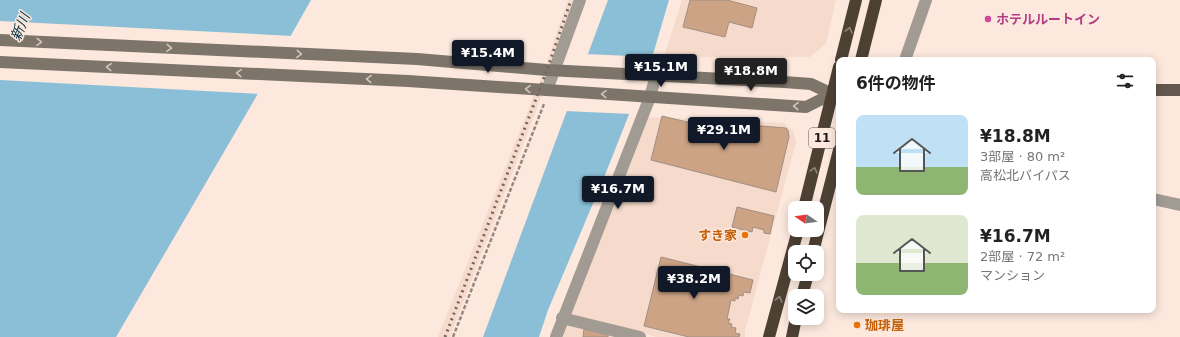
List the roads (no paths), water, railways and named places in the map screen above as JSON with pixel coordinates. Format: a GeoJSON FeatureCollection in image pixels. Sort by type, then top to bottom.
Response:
{"type":"FeatureCollection","features":[{"type":"Feature","properties":{"kind":"highway"},"geometry":{"type":"LineString","coordinates":[[842,57],[856,0]]}},
{"type":"Feature","properties":{"kind":"highway"},"geometry":{"type":"LineString","coordinates":[[862,57],[876,0]]}},
{"type":"Feature","properties":{"kind":"highway","name":"11"},"geometry":{"type":"LineString","coordinates":[[806,201],[836,94]]}},
{"type":"Feature","properties":{"kind":"highway","name":"11"},"geometry":{"type":"LineString","coordinates":[[815,245],[836,162]]}},
{"type":"Feature","properties":{"kind":"highway"},"geometry":{"type":"LineString","coordinates":[[768,337],[796,237]]}},
{"type":"Feature","properties":{"kind":"highway"},"geometry":{"type":"LineString","coordinates":[[792,337],[795,325]]}},
{"type":"Feature","properties":{"kind":"main road"},"geometry":{"type":"LineString","coordinates":[[1156,90],[1180,90]]}},
{"type":"Feature","properties":{"kind":"street"},"geometry":{"type":"LineString","coordinates":[[547,90],[580,0]]}},
{"type":"Feature","properties":{"kind":"street"},"geometry":{"type":"LineString","coordinates":[[905,57],[926,0]]}},
{"type":"Feature","properties":{"kind":"street"},"geometry":{"type":"LineString","coordinates":[[0,40],[417,60],[555,70],[811,84],[836,94]]}},
{"type":"Feature","properties":{"kind":"street"},"geometry":{"type":"LineString","coordinates":[[0,62],[408,81],[806,107],[836,94]]}},
{"type":"Feature","properties":{"kind":"street"},"geometry":{"type":"LineString","coordinates":[[556,337],[653,75]]}},
{"type":"Feature","properties":{"kind":"street"},"geometry":{"type":"LineString","coordinates":[[1156,200],[1180,205]]}},
{"type":"Feature","properties":{"kind":"street"},"geometry":{"type":"LineString","coordinates":[[562,318],[640,337]]}},
{"type":"Feature","properties":{"kind":"water","name":"新川"},"geometry":{"type":"Polygon","coordinates":[[[0,0],[311,0],[116,337],[0,337],[0,0]]]}},
{"type":"Feature","properties":{"kind":"water"},"geometry":{"type":"Polygon","coordinates":[[[608,0],[669,0],[654,51],[605,175],[548,310],[539,337],[483,337],[608,0]]]}},
{"type":"Feature","properties":{"kind":"railway"},"geometry":{"type":"LineString","coordinates":[[445,337],[547,70],[571,0]]}},
{"type":"Feature","properties":{"kind":"place","name":"ホテルルートイン"},"geometry":{"type":"Point","coordinates":[988,19]}},
{"type":"Feature","properties":{"kind":"place","name":"すき家"},"geometry":{"type":"Point","coordinates":[745,235]}},
{"type":"Feature","properties":{"kind":"place","name":"珈琲屋"},"geometry":{"type":"Point","coordinates":[857,325]}}]}
